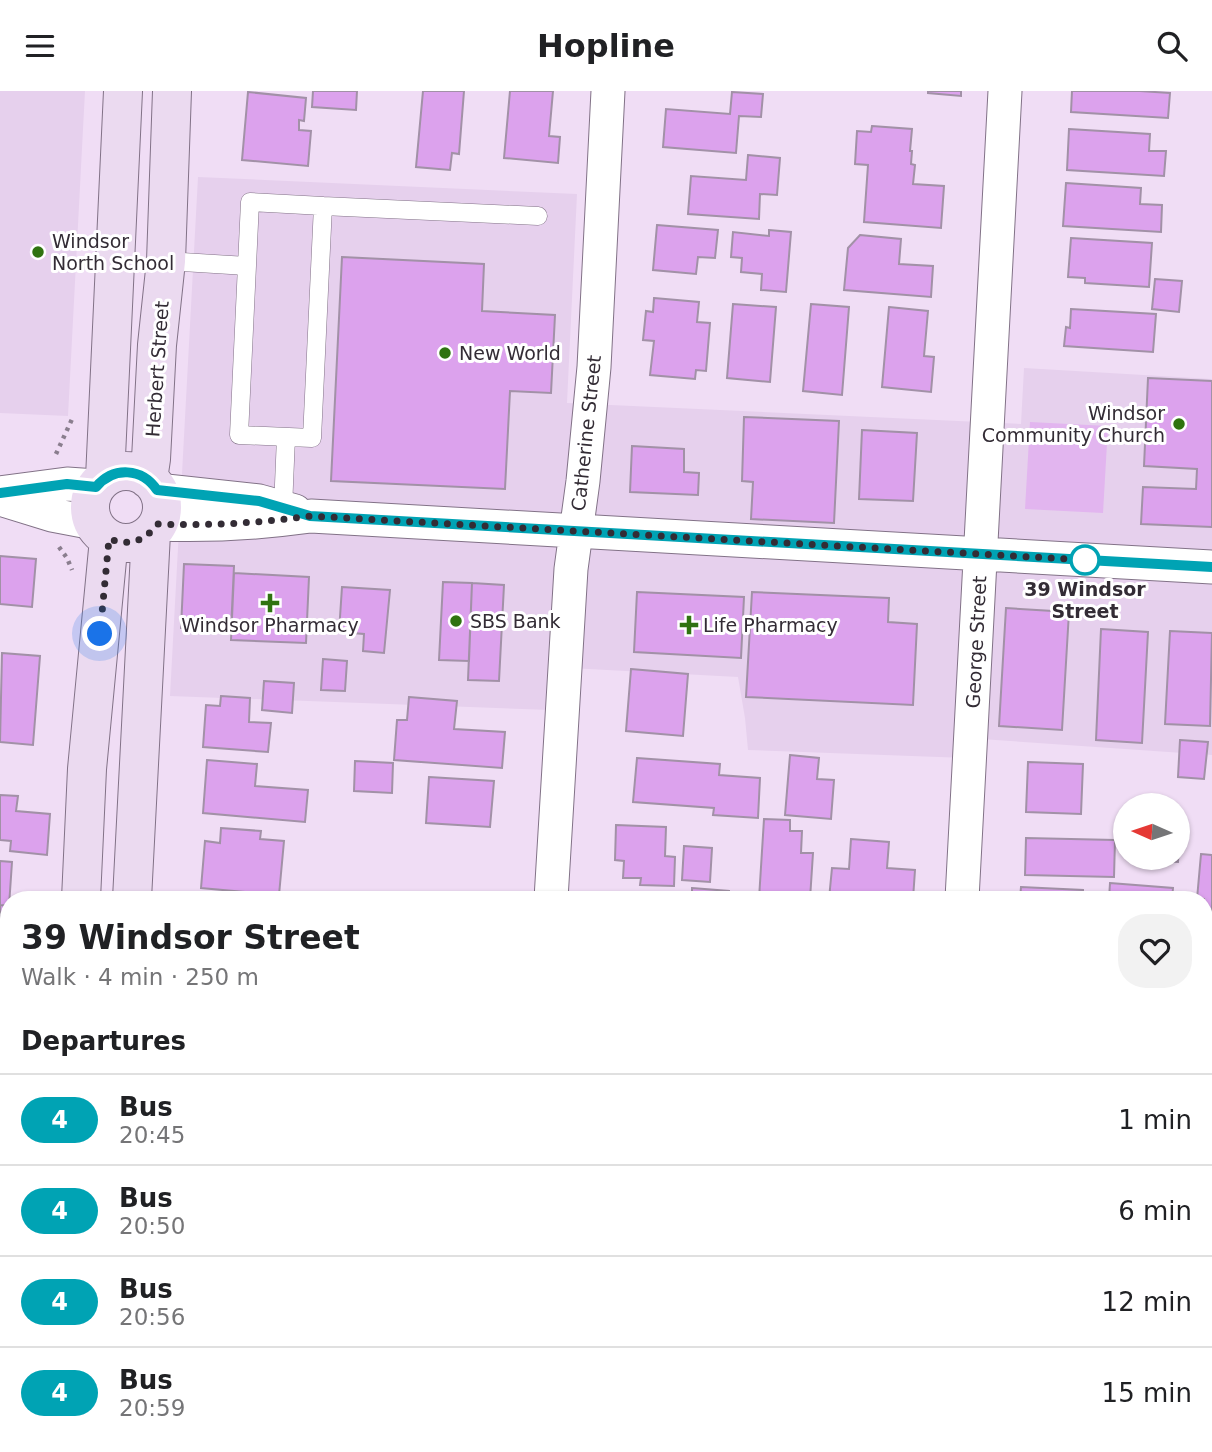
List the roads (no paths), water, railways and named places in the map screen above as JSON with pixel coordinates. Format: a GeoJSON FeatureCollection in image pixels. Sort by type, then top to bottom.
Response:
{"type":"FeatureCollection","features":[{"type":"Feature","properties":{"kind":"street"},"geometry":{"type":"LineString","coordinates":[[81,891],[122,91]]}},
{"type":"Feature","properties":{"kind":"street","name":"Herbert Street"},"geometry":{"type":"LineString","coordinates":[[132,891],[153,506],[151,459],[157,345],[166,261],[172,91]]}},
{"type":"Feature","properties":{"kind":"street","name":"Catherine Street"},"geometry":{"type":"LineString","coordinates":[[551,891],[571,569],[594,367],[608,91]]}},
{"type":"Feature","properties":{"kind":"street","name":"George Street"},"geometry":{"type":"LineString","coordinates":[[962,891],[1005,91]]}},
{"type":"Feature","properties":{"kind":"street"},"geometry":{"type":"LineString","coordinates":[[0,493],[67,484],[101,507],[120,542],[131,543],[142,539],[153,506],[137,474],[127,471],[115,473],[101,507]]}},
{"type":"Feature","properties":{"kind":"street"},"geometry":{"type":"LineString","coordinates":[[0,499],[52,515],[101,507]]}},
{"type":"Feature","properties":{"kind":"street"},"geometry":{"type":"LineString","coordinates":[[153,506],[259,501],[297,512],[1212,567]]}},
{"type":"Feature","properties":{"kind":"lane"},"geometry":{"type":"LineString","coordinates":[[323,206],[312,438],[239,435],[250,202],[538,216]]}},
{"type":"Feature","properties":{"kind":"lane"},"geometry":{"type":"LineString","coordinates":[[166,261],[247,266]]}},
{"type":"Feature","properties":{"kind":"lane"},"geometry":{"type":"LineString","coordinates":[[286,437],[297,512]]}},
{"type":"Feature","properties":{"kind":"place","name":"Windsor North School"},"geometry":{"type":"Point","coordinates":[38,252]}},
{"type":"Feature","properties":{"kind":"place","name":"New World"},"geometry":{"type":"Point","coordinates":[445,353]}},
{"type":"Feature","properties":{"kind":"place","name":"Windsor Community Church"},"geometry":{"type":"Point","coordinates":[1179,424]}},
{"type":"Feature","properties":{"kind":"place","name":"39 Windsor Street"},"geometry":{"type":"Point","coordinates":[1085,560]}},
{"type":"Feature","properties":{"kind":"place","name":"Windsor Pharmacy"},"geometry":{"type":"Point","coordinates":[270,603]}},
{"type":"Feature","properties":{"kind":"place","name":"SBS Bank"},"geometry":{"type":"Point","coordinates":[456,621]}},
{"type":"Feature","properties":{"kind":"place","name":"Life Pharmacy"},"geometry":{"type":"Point","coordinates":[689,625]}}]}
